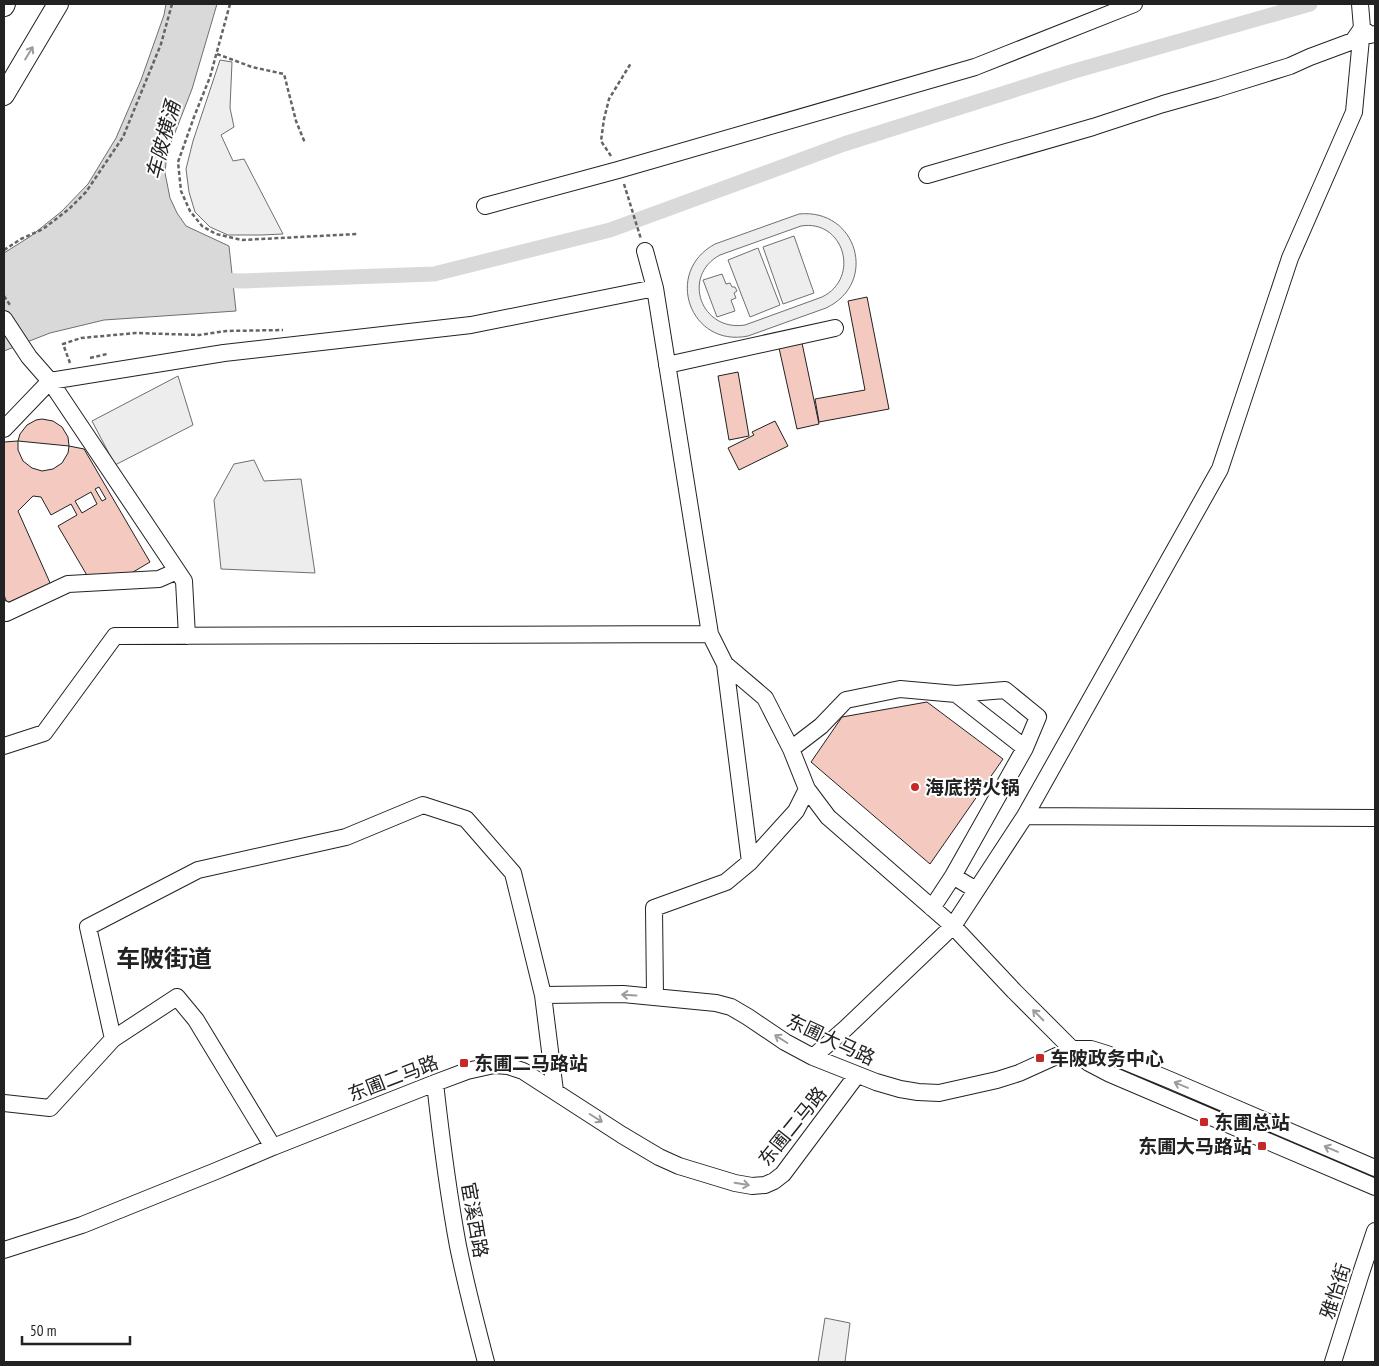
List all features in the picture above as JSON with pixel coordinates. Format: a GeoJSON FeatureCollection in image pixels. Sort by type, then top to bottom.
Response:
{"type":"FeatureCollection","features":[{"type":"Feature","properties":{"kind":"main road"},"geometry":{"type":"LineString","coordinates":[[4,95],[58,4]]}},
{"type":"Feature","properties":{"kind":"street"},"geometry":{"type":"LineString","coordinates":[[485,206],[621,177],[975,67],[1134,4]]}},
{"type":"Feature","properties":{"kind":"street"},"geometry":{"type":"LineString","coordinates":[[813,1057],[953,926],[1025,816],[1220,469],[1290,258],[1354,112],[1368,31],[1360,4]]}},
{"type":"Feature","properties":{"kind":"street"},"geometry":{"type":"LineString","coordinates":[[927,175],[1093,127],[1290,66],[1310,56],[1353,40],[1368,31]]}},
{"type":"Feature","properties":{"kind":"street"},"geometry":{"type":"LineString","coordinates":[[645,251],[654,288],[710,634],[725,664],[750,862]]}},
{"type":"Feature","properties":{"kind":"street"},"geometry":{"type":"LineString","coordinates":[[4,429],[50,381],[224,353],[471,325],[654,288]]}},
{"type":"Feature","properties":{"kind":"street"},"geometry":{"type":"LineString","coordinates":[[4,319],[29,357],[50,381],[184,581],[187,636]]}},
{"type":"Feature","properties":{"kind":"street"},"geometry":{"type":"LineString","coordinates":[[667,365],[835,328]]}},
{"type":"Feature","properties":{"kind":"street"},"geometry":{"type":"LineString","coordinates":[[4,609],[6,613],[68,584],[159,579],[177,571]]}},
{"type":"Feature","properties":{"kind":"street"},"geometry":{"type":"LineString","coordinates":[[4,746],[44,734],[115,636],[710,634]]}},
{"type":"Feature","properties":{"kind":"street"},"geometry":{"type":"LineString","coordinates":[[725,664],[765,698],[792,749],[807,790],[828,817],[953,926],[1014,991],[1089,1064],[1099,1070],[1375,1187]]}},
{"type":"Feature","properties":{"kind":"street"},"geometry":{"type":"LineString","coordinates":[[792,749],[821,726],[846,700],[900,689],[956,694],[1005,690],[1038,717],[1025,748],[953,876],[932,908]]}},
{"type":"Feature","properties":{"kind":"street"},"geometry":{"type":"LineString","coordinates":[[956,694],[1025,748]]}},
{"type":"Feature","properties":{"kind":"street"},"geometry":{"type":"LineString","coordinates":[[655,996],[654,908],[726,882],[750,862],[796,812],[807,790]]}},
{"type":"Feature","properties":{"kind":"street"},"geometry":{"type":"LineString","coordinates":[[113,1039],[88,927],[198,870],[346,837],[423,805],[466,819],[513,874],[543,995],[555,1092]]}},
{"type":"Feature","properties":{"kind":"street"},"geometry":{"type":"LineString","coordinates":[[1025,816],[1375,818]]}},
{"type":"Feature","properties":{"kind":"street"},"geometry":{"type":"LineString","coordinates":[[953,876],[976,890]]}},
{"type":"Feature","properties":{"kind":"street","name":"东圃大马路"},"geometry":{"type":"LineString","coordinates":[[543,995],[623,994],[655,996],[702,1001],[731,1007],[785,1042],[813,1057],[857,1075],[900,1089],[918,1092],[939,1093],[997,1080],[1019,1073],[1072,1049],[1091,1049],[1107,1054],[1375,1168]]}},
{"type":"Feature","properties":{"kind":"street"},"geometry":{"type":"LineString","coordinates":[[4,1103],[50,1108],[113,1039],[177,997],[196,1020],[273,1147]]}},
{"type":"Feature","properties":{"kind":"street","name":"东圃二马路"},"geometry":{"type":"LineString","coordinates":[[4,1250],[82,1225],[435,1082],[494,1065],[508,1066],[524,1071],[659,1157],[679,1166],[735,1183],[752,1186],[764,1185],[774,1181],[783,1174],[857,1075]]}},
{"type":"Feature","properties":{"kind":"street","name":"宦溪西路"},"geometry":{"type":"LineString","coordinates":[[435,1082],[444,1160],[455,1230],[486,1362]]}},
{"type":"Feature","properties":{"kind":"street","name":"雅怡街"},"geometry":{"type":"LineString","coordinates":[[1333,1362],[1375,1231]]}},
{"type":"Feature","properties":{"kind":"path"},"geometry":{"type":"LineString","coordinates":[[4,250],[43,229],[69,209],[86,192],[123,137],[161,44],[172,4]]}},
{"type":"Feature","properties":{"kind":"path"},"geometry":{"type":"LineString","coordinates":[[230,4],[210,78],[178,162],[181,191],[190,211],[202,226],[216,234],[242,240],[357,234]]}},
{"type":"Feature","properties":{"kind":"path"},"geometry":{"type":"LineString","coordinates":[[217,54],[252,67],[284,74],[296,121],[305,143]]}},
{"type":"Feature","properties":{"kind":"path"},"geometry":{"type":"LineString","coordinates":[[631,63],[609,99],[601,141],[613,158],[621,177],[645,251]]}},
{"type":"Feature","properties":{"kind":"path"},"geometry":{"type":"LineString","coordinates":[[70,365],[63,344],[81,338],[136,332],[199,335],[226,331],[285,330]]}},
{"type":"Feature","properties":{"kind":"path"},"geometry":{"type":"LineString","coordinates":[[83,360],[106,354]]}},
{"type":"Feature","properties":{"kind":"path"},"geometry":{"type":"LineString","coordinates":[[65,367],[77,362]]}},
{"type":"Feature","properties":{"kind":"shaded area"},"geometry":{"type":"Polygon","coordinates":[[[220,60],[232,62],[230,108],[234,127],[221,135],[233,161],[244,159],[283,234],[228,235],[210,227],[195,212],[189,192],[186,169],[193,141],[220,60]]]}},
{"type":"Feature","properties":{"kind":"shaded area"},"geometry":{"type":"Polygon","coordinates":[[[799,214],[819,215],[835,223],[847,235],[854,249],[856,266],[852,282],[842,297],[826,308],[748,336],[728,337],[711,331],[698,320],[690,305],[687,289],[690,272],[699,256],[715,244],[799,214]],[[801,226],[720,255],[708,264],[701,276],[699,288],[701,301],[707,311],[717,320],[730,325],[745,325],[822,297],[834,288],[841,277],[844,264],[842,252],[837,240],[828,231],[816,226],[801,226]]]}},
{"type":"Feature","properties":{"kind":"shaded area"},"geometry":{"type":"Polygon","coordinates":[[[794,236],[814,293],[783,304],[763,247],[794,236]]]}},
{"type":"Feature","properties":{"kind":"shaded area"},"geometry":{"type":"Polygon","coordinates":[[[758,248],[780,305],[750,317],[728,260],[758,248]]]}},
{"type":"Feature","properties":{"kind":"shaded area"},"geometry":{"type":"Polygon","coordinates":[[[722,274],[726,284],[730,283],[737,291],[734,293],[736,298],[731,300],[735,311],[717,317],[703,280],[722,274]]]}},
{"type":"Feature","properties":{"kind":"shaded area"},"geometry":{"type":"Polygon","coordinates":[[[178,376],[193,425],[115,465],[92,421],[178,376]]]}},
{"type":"Feature","properties":{"kind":"shaded area"},"geometry":{"type":"Polygon","coordinates":[[[254,460],[264,481],[301,479],[315,573],[221,569],[214,500],[234,464],[254,460]]]}},
{"type":"Feature","properties":{"kind":"shaded area"},"geometry":{"type":"Polygon","coordinates":[[[825,1318],[850,1323],[845,1362],[818,1362],[825,1318]]]}},
{"type":"Feature","properties":{"kind":"water","name":"车陂横涌"},"geometry":{"type":"Polygon","coordinates":[[[166,4],[217,4],[192,89],[167,153],[165,173],[170,198],[186,226],[229,246],[236,311],[104,320],[50,333],[4,351],[4,253],[31,236],[62,211],[88,184],[116,138],[141,80],[164,15],[166,4]]]}},
{"type":"Feature","properties":{"kind":"building"},"geometry":{"type":"Polygon","coordinates":[[[867,297],[889,409],[819,422],[815,399],[865,390],[848,301],[867,297]]]}},
{"type":"Feature","properties":{"kind":"building"},"geometry":{"type":"Polygon","coordinates":[[[802,343],[819,424],[797,429],[779,348],[802,343]]]}},
{"type":"Feature","properties":{"kind":"building"},"geometry":{"type":"Polygon","coordinates":[[[738,372],[749,436],[729,440],[718,376],[738,372]]]}},
{"type":"Feature","properties":{"kind":"building"},"geometry":{"type":"Polygon","coordinates":[[[42,419],[53,421],[62,427],[68,437],[69,446],[18,441],[20,434],[27,425],[42,419]]]}},
{"type":"Feature","properties":{"kind":"building"},"geometry":{"type":"Polygon","coordinates":[[[775,421],[788,446],[739,470],[728,448],[754,435],[752,432],[775,421]]]}},
{"type":"Feature","properties":{"kind":"building"},"geometry":{"type":"Polygon","coordinates":[[[18,441],[18,450],[23,461],[32,468],[42,471],[53,469],[62,463],[68,453],[69,446],[84,449],[150,562],[123,578],[88,577],[58,526],[77,515],[71,504],[51,515],[41,497],[33,496],[18,511],[51,585],[7,603],[4,595],[4,442],[18,441]],[[99,487],[95,489],[102,501],[106,499],[99,487]],[[91,492],[75,501],[82,513],[97,504],[91,492]]]}},
{"type":"Feature","properties":{"kind":"building"},"geometry":{"type":"Polygon","coordinates":[[[927,702],[1003,759],[930,864],[811,762],[842,717],[927,702]]]}},
{"type":"Feature","properties":{"kind":"waterway"},"geometry":{"type":"LineString","coordinates":[[213,280],[243,281],[434,274],[610,230],[844,144],[1071,72],[1310,4]]}},
{"type":"Feature","properties":{"kind":"place","name":"海底捞火锅"},"geometry":{"type":"Point","coordinates":[915,787]}},
{"type":"Feature","properties":{"kind":"place","name":"车陂政务中心"},"geometry":{"type":"Point","coordinates":[1040,1058]}},
{"type":"Feature","properties":{"kind":"place","name":"东圃二马路站"},"geometry":{"type":"Point","coordinates":[464,1063]}},
{"type":"Feature","properties":{"kind":"place","name":"东圃总站"},"geometry":{"type":"Point","coordinates":[1204,1122]}},
{"type":"Feature","properties":{"kind":"place","name":"东圃大马路站"},"geometry":{"type":"Point","coordinates":[1262,1146]}},
{"type":"Feature","properties":{"kind":"district","name":"车陂街道"},"geometry":{"type":"Point","coordinates":[164,959]}}]}
